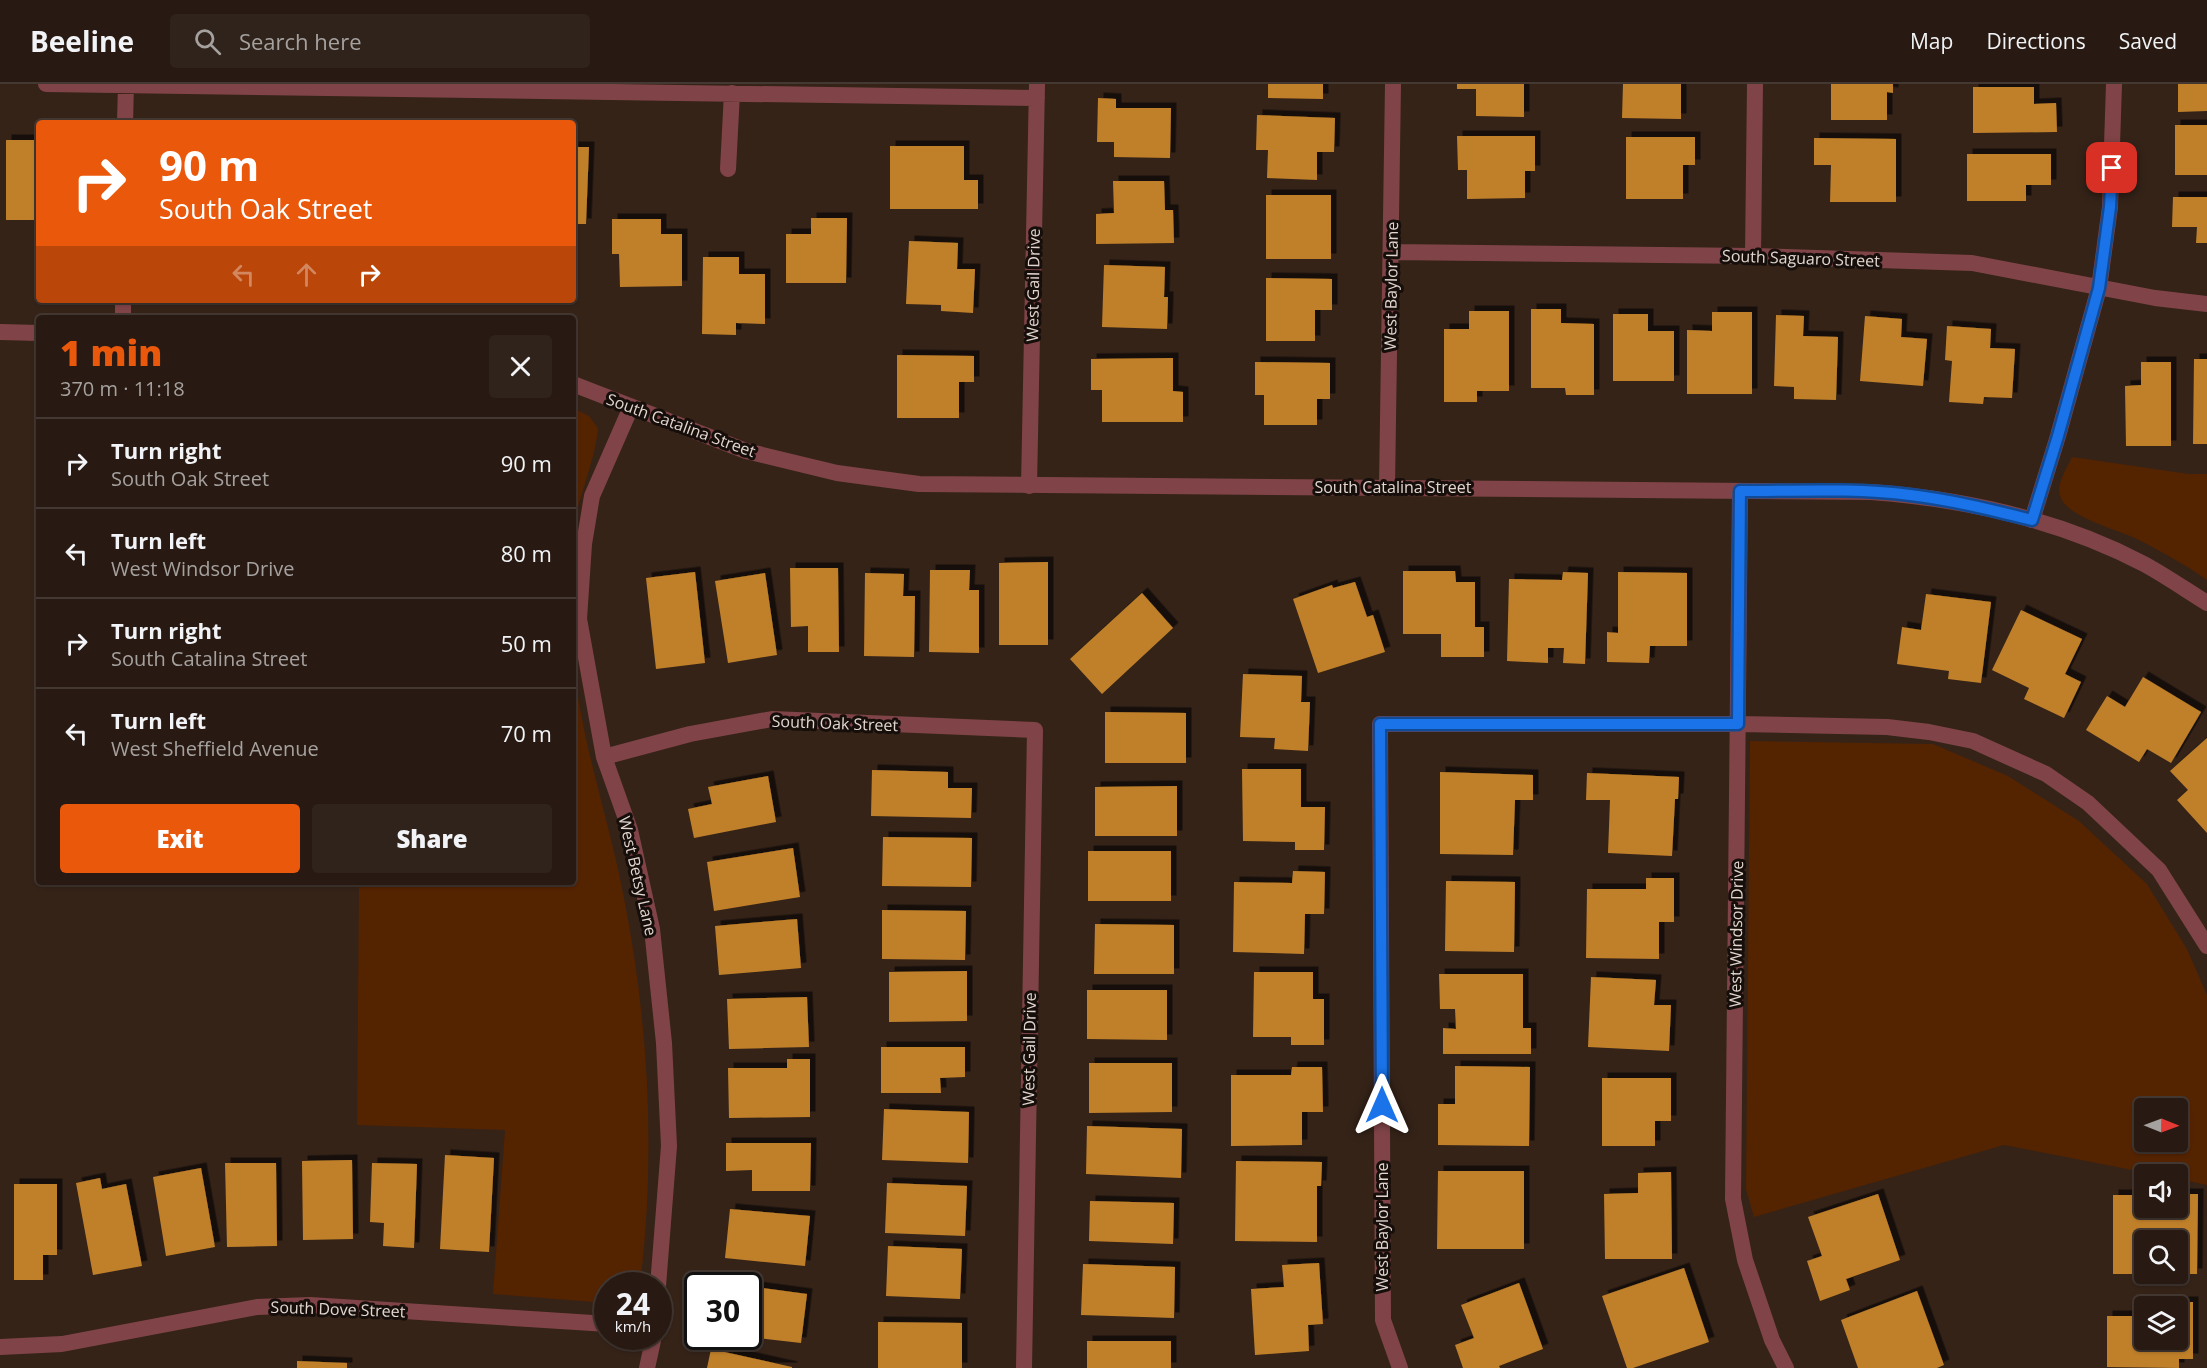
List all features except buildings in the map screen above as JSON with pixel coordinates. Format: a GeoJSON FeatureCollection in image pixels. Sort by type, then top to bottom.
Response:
{"type":"FeatureCollection","features":[{"type":"Feature","properties":{"kind":"street"},"geometry":{"type":"LineString","coordinates":[[46,84],[476,87],[732,93],[1037,91]]}},
{"type":"Feature","properties":{"kind":"street","name":"West Baylor Lane"},"geometry":{"type":"LineString","coordinates":[[1387,487],[1393,84]]}},
{"type":"Feature","properties":{"kind":"street"},"geometry":{"type":"LineString","coordinates":[[1753,256],[1755,84]]}},
{"type":"Feature","properties":{"kind":"street"},"geometry":{"type":"LineString","coordinates":[[2032,520],[2099,288],[2110,207],[2114,84]]}},
{"type":"Feature","properties":{"kind":"street"},"geometry":{"type":"LineString","coordinates":[[125,120],[126,85]]}},
{"type":"Feature","properties":{"kind":"street","name":"West Gail Drive"},"geometry":{"type":"LineString","coordinates":[[1029,486],[1037,91]]}},
{"type":"Feature","properties":{"kind":"street"},"geometry":{"type":"LineString","coordinates":[[728,169],[732,93]]}},
{"type":"Feature","properties":{"kind":"street","name":"South Saguaro Street"},"geometry":{"type":"LineString","coordinates":[[1391,252],[1753,256],[1972,263],[2155,298],[2207,304]]}},
{"type":"Feature","properties":{"kind":"street"},"geometry":{"type":"LineString","coordinates":[[0,332],[36,333]]}},
{"type":"Feature","properties":{"kind":"street","name":"South Catalina Street"},"geometry":{"type":"LineString","coordinates":[[576,385],[746,451],[837,473],[919,484],[1871,492],[1910,495],[1970,504],[2032,520],[2144,564],[2207,603]]}},
{"type":"Feature","properties":{"kind":"street","name":"West Betsy Lane"},"geometry":{"type":"LineString","coordinates":[[631,408],[592,496],[584,544],[579,619],[604,757],[633,841],[652,930],[669,1146],[659,1272]]}},
{"type":"Feature","properties":{"kind":"street","name":"West Windsor Drive"},"geometry":{"type":"LineString","coordinates":[[1740,491],[1733,1199],[1745,1260],[1772,1340],[1786,1368]]}},
{"type":"Feature","properties":{"kind":"street","name":"South Oak Street"},"geometry":{"type":"LineString","coordinates":[[604,757],[690,734],[772,719],[1035,730]]}},
{"type":"Feature","properties":{"kind":"street","name":"West Baylor Lane"},"geometry":{"type":"LineString","coordinates":[[1400,1368],[1383,1320],[1380,724],[1738,724]]}},
{"type":"Feature","properties":{"kind":"street"},"geometry":{"type":"LineString","coordinates":[[1738,724],[1887,727],[1929,732],[1973,741],[2046,774],[2088,803],[2159,870],[2207,946]]}},
{"type":"Feature","properties":{"kind":"street","name":"West Gail Drive"},"geometry":{"type":"LineString","coordinates":[[1024,1368],[1035,730]]}},
{"type":"Feature","properties":{"kind":"street","name":"South Dove Street"},"geometry":{"type":"LineString","coordinates":[[0,1347],[62,1344],[256,1307],[310,1305],[594,1323]]}},
{"type":"Feature","properties":{"kind":"street"},"geometry":{"type":"LineString","coordinates":[[646,1368],[650,1350]]}},
{"type":"Feature","properties":{"kind":"shaded area"},"geometry":{"type":"Polygon","coordinates":[[[576,410],[589,416],[598,428],[576,516],[576,410]]]}},
{"type":"Feature","properties":{"kind":"shaded area"},"geometry":{"type":"Polygon","coordinates":[[[2072,457],[2189,474],[2207,474],[2207,580],[2156,549],[2083,517],[2065,504],[2060,496],[2059,486],[2072,457]]]}},
{"type":"Feature","properties":{"kind":"shaded area"},"geometry":{"type":"Polygon","coordinates":[[[576,680],[588,747],[623,893],[639,990],[649,1138],[648,1187],[641,1272],[594,1272],[594,1302],[493,1294],[505,1130],[357,1125],[359,885],[576,885],[576,680]]]}},
{"type":"Feature","properties":{"kind":"shaded area"},"geometry":{"type":"Polygon","coordinates":[[[1750,741],[1933,744],[2008,776],[2079,821],[2147,884],[2187,949],[2207,995],[2207,1185],[2188,1181],[2188,1164],[2134,1164],[2134,1170],[2004,1145],[1754,1217],[1746,1189],[1750,741]]]}},
{"type":"Feature","properties":{"kind":"route"},"geometry":{"type":"LineString","coordinates":[[1382,1105],[1380,724],[1738,724],[1740,491],[1871,492],[1910,495],[1970,504],[2032,520],[2099,288],[2110,207],[2112,168]]}}]}
